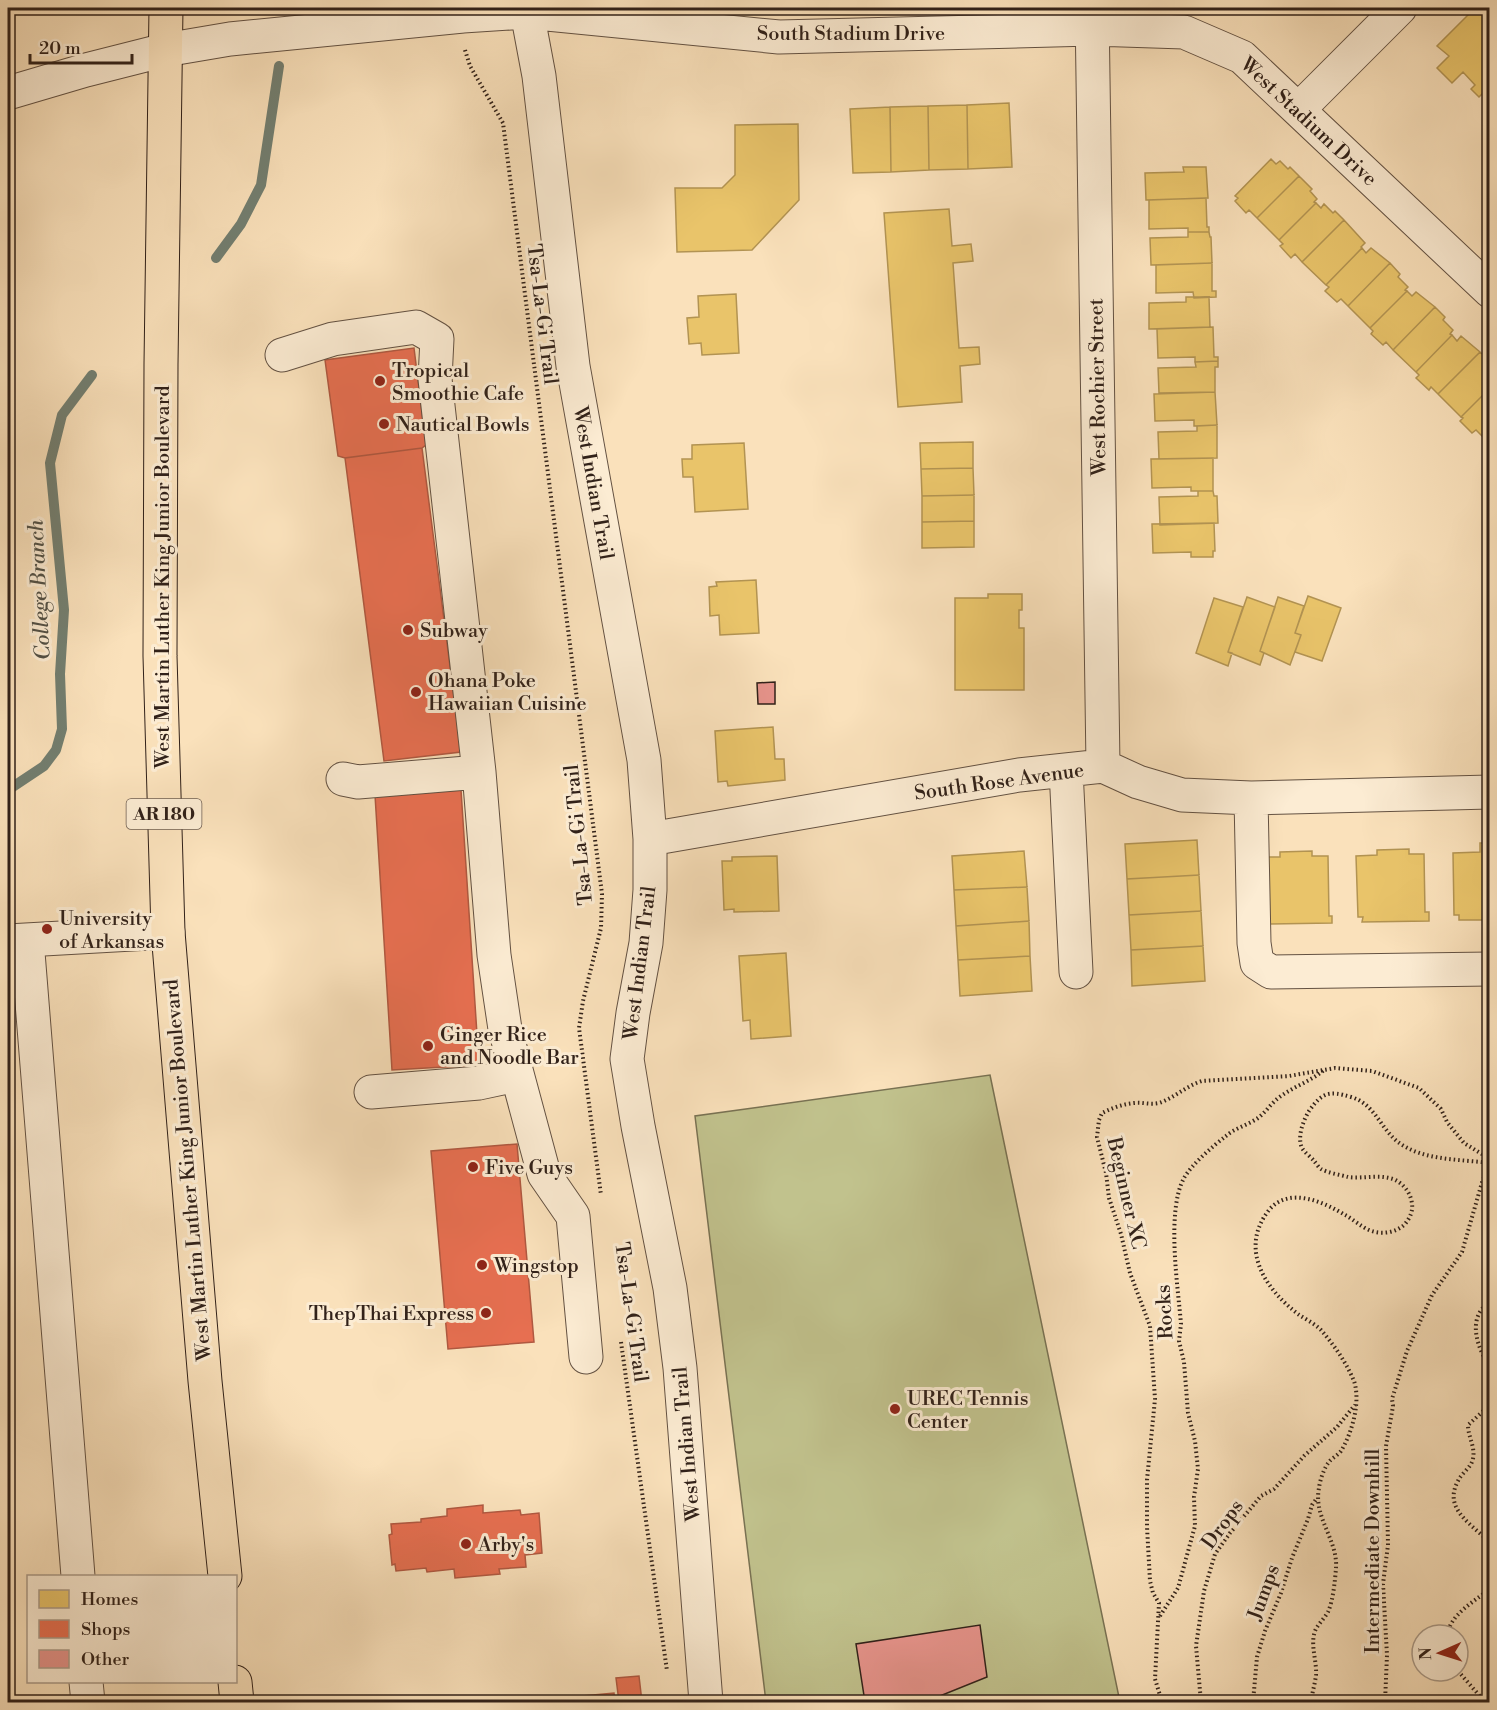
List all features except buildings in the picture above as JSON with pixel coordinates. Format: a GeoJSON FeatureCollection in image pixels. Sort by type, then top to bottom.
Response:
{"type":"FeatureCollection","features":[{"type":"Feature","properties":{"kind":"main road","name":"West Martin Luther King Junior Boulevard"},"geometry":{"type":"LineString","coordinates":[[166,8],[160,656],[168,932],[204,1369],[225,1575]]}},
{"type":"Feature","properties":{"kind":"main road"},"geometry":{"type":"LineString","coordinates":[[235,1683],[237,1702]]}},
{"type":"Feature","properties":{"kind":"street"},"geometry":{"type":"LineString","coordinates":[[1299,109],[1400,8]]}},
{"type":"Feature","properties":{"kind":"street","name":"South Stadium Drive"},"geometry":{"type":"LineString","coordinates":[[8,93],[165,50],[238,38],[463,16],[527,12],[779,37],[926,21],[1092,18]]}},
{"type":"Feature","properties":{"kind":"street","name":"West Indian Trail"},"geometry":{"type":"LineString","coordinates":[[527,12],[539,76],[573,366],[644,760],[650,839],[650,890],[646,943],[627,1059],[670,1288],[680,1368],[706,1702]]}},
{"type":"Feature","properties":{"kind":"street","name":"West Stadium Drive"},"geometry":{"type":"LineString","coordinates":[[1092,18],[1184,32],[1242,57],[1490,291]]}},
{"type":"Feature","properties":{"kind":"street","name":"West Rochier Street"},"geometry":{"type":"LineString","coordinates":[[1092,18],[1103,766]]}},
{"type":"Feature","properties":{"kind":"street"},"geometry":{"type":"LineString","coordinates":[[282,355],[333,339],[416,327],[436,339],[435,379],[479,772],[494,955],[505,1029],[544,1174],[573,1216],[586,1357]]}},
{"type":"Feature","properties":{"kind":"street","name":"South Rose Avenue"},"geometry":{"type":"LineString","coordinates":[[650,839],[1019,775],[1103,766],[1138,782],[1182,795],[1251,798],[1490,792]]}},
{"type":"Feature","properties":{"kind":"street"},"geometry":{"type":"LineString","coordinates":[[1066,770],[1076,972]]}},
{"type":"Feature","properties":{"kind":"street"},"geometry":{"type":"LineString","coordinates":[[343,779],[358,782],[479,772]]}},
{"type":"Feature","properties":{"kind":"street"},"geometry":{"type":"LineString","coordinates":[[1251,798],[1254,943],[1257,963],[1271,972],[1490,969]]}},
{"type":"Feature","properties":{"kind":"street"},"geometry":{"type":"LineString","coordinates":[[78,1575],[17,940],[168,932]]}},
{"type":"Feature","properties":{"kind":"street"},"geometry":{"type":"LineString","coordinates":[[371,1092],[479,1083],[517,1075]]}},
{"type":"Feature","properties":{"kind":"street"},"geometry":{"type":"LineString","coordinates":[[86,1683],[88,1702]]}},
{"type":"Feature","properties":{"kind":"path","name":"Tsa-La-Gi Trail"},"geometry":{"type":"LineString","coordinates":[[463,16],[464,47],[470,66],[503,123],[602,894],[601,928],[583,1001],[579,1028],[602,1202]]}},
{"type":"Feature","properties":{"kind":"path","name":"Beginner XC"},"geometry":{"type":"LineString","coordinates":[[1161,1702],[1155,1679],[1159,1602],[1153,1593],[1150,1581],[1147,1527],[1147,1480],[1155,1399],[1150,1326],[1130,1273],[1121,1234],[1109,1198],[1106,1173],[1097,1137],[1102,1113],[1115,1107],[1136,1103],[1161,1102],[1189,1085],[1202,1082],[1289,1076],[1335,1068],[1372,1071],[1419,1088],[1441,1109],[1447,1122],[1464,1143],[1490,1161]]}},
{"type":"Feature","properties":{"kind":"path","name":"Rocks"},"geometry":{"type":"LineString","coordinates":[[1160,1617],[1178,1588],[1183,1564],[1189,1552],[1195,1526],[1194,1497],[1198,1469],[1195,1441],[1188,1413],[1184,1362],[1179,1341],[1181,1324],[1175,1216],[1178,1194],[1184,1177],[1227,1134],[1260,1116],[1282,1096],[1311,1081],[1325,1070]]}},
{"type":"Feature","properties":{"kind":"path"},"geometry":{"type":"LineString","coordinates":[[1356,1405],[1355,1384],[1343,1359],[1319,1328],[1296,1312],[1268,1284],[1256,1259],[1256,1235],[1261,1222],[1277,1201],[1292,1197],[1308,1198],[1321,1203],[1369,1230],[1379,1232],[1395,1232],[1405,1224],[1413,1211],[1412,1199],[1405,1187],[1395,1180],[1380,1177],[1349,1177],[1321,1169],[1302,1148],[1301,1134],[1304,1118],[1319,1098],[1325,1094],[1354,1097],[1374,1111],[1398,1142],[1413,1151],[1441,1158],[1490,1161]]}},
{"type":"Feature","properties":{"kind":"path","name":"Intermediate Downhill"},"geometry":{"type":"LineString","coordinates":[[1385,1702],[1387,1655],[1383,1584],[1388,1545],[1385,1501],[1386,1446],[1393,1406],[1392,1399],[1407,1351],[1432,1295],[1462,1252],[1483,1179],[1490,1170]]}},
{"type":"Feature","properties":{"kind":"path"},"geometry":{"type":"LineString","coordinates":[[1490,1302],[1484,1305],[1477,1315],[1475,1327],[1479,1346],[1490,1367]]}},
{"type":"Feature","properties":{"kind":"path","name":"Tsa-La-Gi Trail"},"geometry":{"type":"LineString","coordinates":[[620,1330],[668,1679]]}},
{"type":"Feature","properties":{"kind":"path","name":"Jumps"},"geometry":{"type":"LineString","coordinates":[[1252,1702],[1257,1657],[1265,1631],[1328,1463],[1338,1454],[1346,1441],[1356,1405]]}},
{"type":"Feature","properties":{"kind":"path","name":"Drops"},"geometry":{"type":"LineString","coordinates":[[1201,1702],[1197,1646],[1204,1592],[1215,1554],[1262,1496],[1274,1489],[1356,1405]]}},
{"type":"Feature","properties":{"kind":"path"},"geometry":{"type":"LineString","coordinates":[[1490,1405],[1468,1425],[1468,1435],[1474,1446],[1472,1462],[1457,1482],[1454,1494],[1455,1507],[1462,1518],[1490,1543]]}},
{"type":"Feature","properties":{"kind":"path"},"geometry":{"type":"LineString","coordinates":[[1311,1702],[1316,1673],[1313,1641],[1315,1630],[1329,1611],[1336,1567],[1334,1549],[1318,1509],[1317,1497]]}},
{"type":"Feature","properties":{"kind":"path"},"geometry":{"type":"LineString","coordinates":[[1452,1623],[1490,1589]]}},
{"type":"Feature","properties":{"kind":"path"},"geometry":{"type":"LineString","coordinates":[[1468,1683],[1485,1702]]}},
{"type":"Feature","properties":{"kind":"green space","name":"UREC Tennis Center"},"geometry":{"type":"Polygon","coordinates":[[[990,1075],[1120,1702],[766,1702],[695,1116],[990,1075]]]}},
{"type":"Feature","properties":{"kind":"waterway","name":"College Branch"},"geometry":{"type":"LineString","coordinates":[[216,258],[241,224],[261,185],[279,66]]}},
{"type":"Feature","properties":{"kind":"waterway","name":"College Branch"},"geometry":{"type":"LineString","coordinates":[[8,790],[44,766],[56,750],[62,729],[60,674],[64,610],[50,463],[62,415],[92,375]]}},
{"type":"Feature","properties":{"kind":"place","name":"Tropical Smoothie Cafe"},"geometry":{"type":"Point","coordinates":[380,381]}},
{"type":"Feature","properties":{"kind":"place","name":"Nautical Bowls"},"geometry":{"type":"Point","coordinates":[384,424]}},
{"type":"Feature","properties":{"kind":"place","name":"Subway"},"geometry":{"type":"Point","coordinates":[408,630]}},
{"type":"Feature","properties":{"kind":"place","name":"Ohana Poke Hawaiian Cuisine"},"geometry":{"type":"Point","coordinates":[416,692]}},
{"type":"Feature","properties":{"kind":"place","name":"University of Arkansas"},"geometry":{"type":"Point","coordinates":[47,929]}},
{"type":"Feature","properties":{"kind":"place","name":"Ginger Rice and Noodle Bar"},"geometry":{"type":"Point","coordinates":[428,1046]}},
{"type":"Feature","properties":{"kind":"place","name":"Five Guys"},"geometry":{"type":"Point","coordinates":[473,1167]}},
{"type":"Feature","properties":{"kind":"place","name":"Wingstop"},"geometry":{"type":"Point","coordinates":[482,1265]}},
{"type":"Feature","properties":{"kind":"place","name":"ThepThai Express"},"geometry":{"type":"Point","coordinates":[486,1313]}},
{"type":"Feature","properties":{"kind":"place","name":"UREC Tennis Center"},"geometry":{"type":"Point","coordinates":[895,1409]}},
{"type":"Feature","properties":{"kind":"place","name":"Arby's"},"geometry":{"type":"Point","coordinates":[466,1544]}}]}
